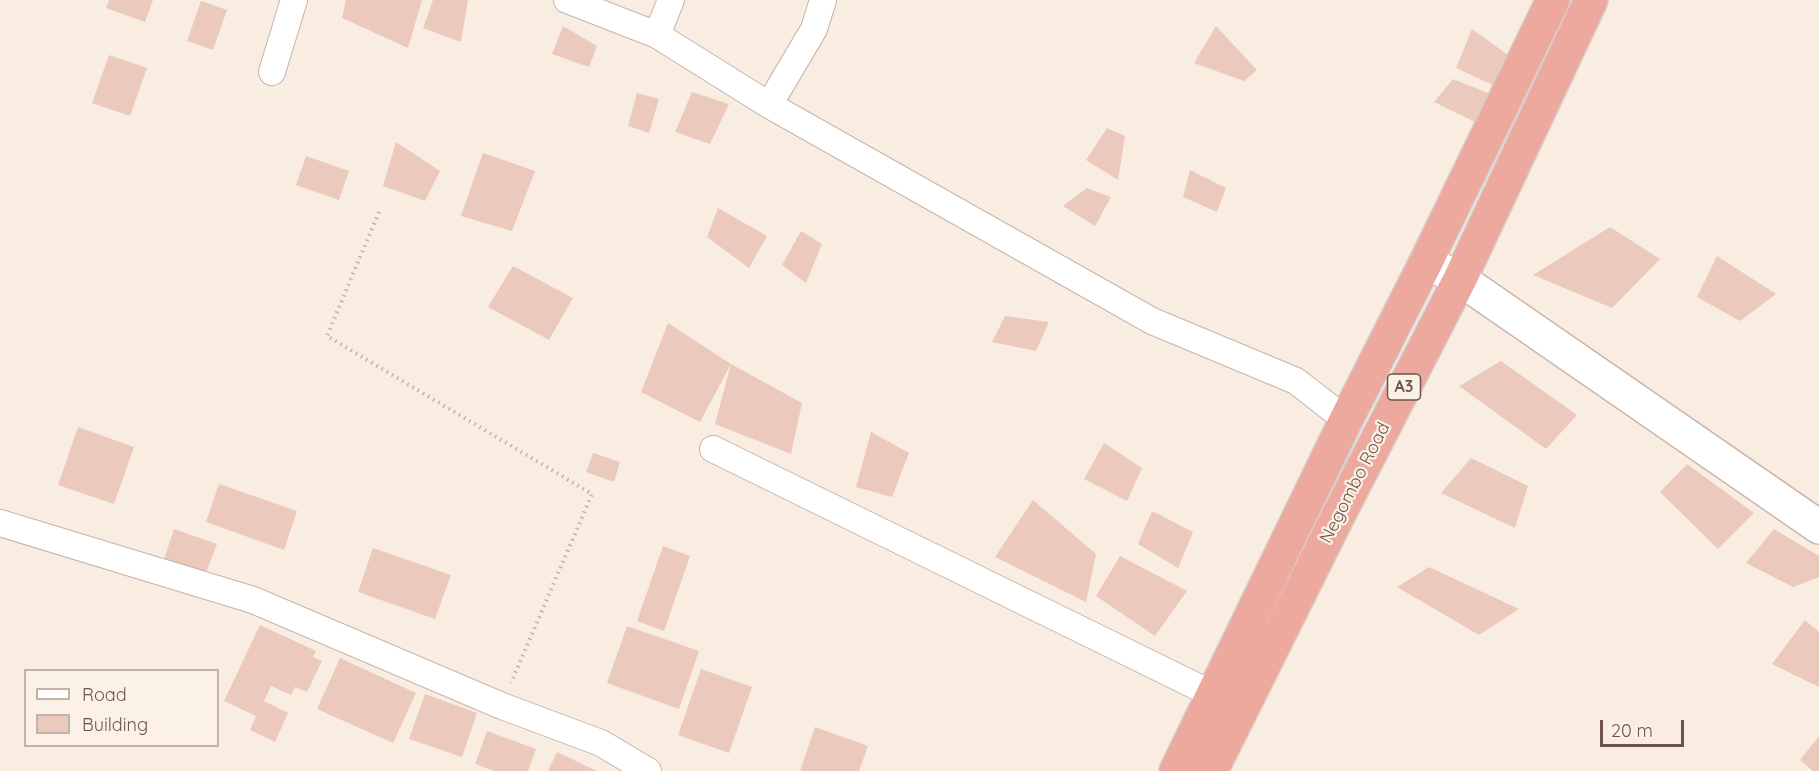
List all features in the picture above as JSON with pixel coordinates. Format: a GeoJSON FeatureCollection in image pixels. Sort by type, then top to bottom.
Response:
{"type":"FeatureCollection","features":[{"type":"Feature","properties":{"kind":"highway","name":"Negombo Road"},"geometry":{"type":"LineString","coordinates":[[1176,771],[1553,0]]}},
{"type":"Feature","properties":{"kind":"highway","name":"Negombo Road"},"geometry":{"type":"LineString","coordinates":[[1211,771],[1337,518],[1460,279],[1591,0]]}},
{"type":"Feature","properties":{"kind":"street"},"geometry":{"type":"LineString","coordinates":[[272,72],[294,0]]}},
{"type":"Feature","properties":{"kind":"street"},"geometry":{"type":"LineString","coordinates":[[567,0],[657,35],[769,105],[1152,321],[1296,381],[1346,420]]}},
{"type":"Feature","properties":{"kind":"street"},"geometry":{"type":"LineString","coordinates":[[657,35],[671,0]]}},
{"type":"Feature","properties":{"kind":"street"},"geometry":{"type":"LineString","coordinates":[[769,105],[814,29],[823,0]]}},
{"type":"Feature","properties":{"kind":"street"},"geometry":{"type":"LineString","coordinates":[[1426,262],[1460,279],[1819,527]]}},
{"type":"Feature","properties":{"kind":"street"},"geometry":{"type":"LineString","coordinates":[[713,449],[1212,694]]}},
{"type":"Feature","properties":{"kind":"street"},"geometry":{"type":"LineString","coordinates":[[0,523],[254,600],[502,706],[601,743],[648,771]]}},
{"type":"Feature","properties":{"kind":"path"},"geometry":{"type":"LineString","coordinates":[[379,212],[327,336],[592,494],[502,706]]}},
{"type":"Feature","properties":{"kind":"building"},"geometry":{"type":"Polygon","coordinates":[[[109,0],[153,0],[145,22],[106,8],[109,0]]]}},
{"type":"Feature","properties":{"kind":"building"},"geometry":{"type":"Polygon","coordinates":[[[346,0],[422,0],[408,48],[342,18],[346,0]]]}},
{"type":"Feature","properties":{"kind":"building"},"geometry":{"type":"Polygon","coordinates":[[[433,0],[468,0],[461,42],[423,28],[433,0]]]}},
{"type":"Feature","properties":{"kind":"building"},"geometry":{"type":"Polygon","coordinates":[[[201,1],[227,10],[213,50],[187,41],[201,1]]]}},
{"type":"Feature","properties":{"kind":"building"},"geometry":{"type":"Polygon","coordinates":[[[563,26],[597,46],[589,67],[552,54],[563,26]]]}},
{"type":"Feature","properties":{"kind":"building"},"geometry":{"type":"Polygon","coordinates":[[[1216,26],[1257,70],[1244,81],[1194,63],[1216,26]]]}},
{"type":"Feature","properties":{"kind":"building"},"geometry":{"type":"Polygon","coordinates":[[[1472,29],[1508,55],[1493,85],[1456,68],[1472,29]]]}},
{"type":"Feature","properties":{"kind":"building"},"geometry":{"type":"Polygon","coordinates":[[[109,55],[147,68],[130,116],[92,103],[109,55]]]}},
{"type":"Feature","properties":{"kind":"building"},"geometry":{"type":"Polygon","coordinates":[[[1453,79],[1488,93],[1479,124],[1434,102],[1453,79]]]}},
{"type":"Feature","properties":{"kind":"building"},"geometry":{"type":"Polygon","coordinates":[[[692,92],[729,104],[710,144],[675,132],[692,92]]]}},
{"type":"Feature","properties":{"kind":"building"},"geometry":{"type":"Polygon","coordinates":[[[637,93],[659,99],[649,133],[628,126],[637,93]]]}},
{"type":"Feature","properties":{"kind":"building"},"geometry":{"type":"Polygon","coordinates":[[[1107,128],[1125,136],[1118,180],[1086,160],[1107,128]]]}},
{"type":"Feature","properties":{"kind":"building"},"geometry":{"type":"Polygon","coordinates":[[[396,142],[440,171],[425,201],[383,186],[396,142]]]}},
{"type":"Feature","properties":{"kind":"building"},"geometry":{"type":"Polygon","coordinates":[[[483,153],[535,171],[512,231],[461,216],[483,153]]]}},
{"type":"Feature","properties":{"kind":"building"},"geometry":{"type":"Polygon","coordinates":[[[306,156],[349,171],[339,200],[296,185],[306,156]]]}},
{"type":"Feature","properties":{"kind":"building"},"geometry":{"type":"Polygon","coordinates":[[[1190,170],[1226,188],[1217,212],[1183,197],[1190,170]]]}},
{"type":"Feature","properties":{"kind":"building"},"geometry":{"type":"Polygon","coordinates":[[[1087,188],[1111,197],[1095,226],[1063,206],[1087,188]]]}},
{"type":"Feature","properties":{"kind":"building"},"geometry":{"type":"Polygon","coordinates":[[[718,208],[767,236],[749,268],[707,237],[718,208]]]}},
{"type":"Feature","properties":{"kind":"building"},"geometry":{"type":"Polygon","coordinates":[[[1610,227],[1660,259],[1612,308],[1533,275],[1610,227]]]}},
{"type":"Feature","properties":{"kind":"building"},"geometry":{"type":"Polygon","coordinates":[[[801,231],[822,244],[806,283],[782,265],[801,231]]]}},
{"type":"Feature","properties":{"kind":"building"},"geometry":{"type":"Polygon","coordinates":[[[1717,256],[1776,294],[1740,321],[1697,297],[1717,256]]]}},
{"type":"Feature","properties":{"kind":"building"},"geometry":{"type":"Polygon","coordinates":[[[513,266],[573,298],[549,340],[488,307],[513,266]]]}},
{"type":"Feature","properties":{"kind":"building"},"geometry":{"type":"Polygon","coordinates":[[[1005,316],[1049,322],[1036,351],[992,342],[1005,316]]]}},
{"type":"Feature","properties":{"kind":"building"},"geometry":{"type":"Polygon","coordinates":[[[668,323],[731,364],[700,422],[641,392],[668,323]]]}},
{"type":"Feature","properties":{"kind":"building"},"geometry":{"type":"Polygon","coordinates":[[[1501,361],[1577,415],[1546,449],[1459,386],[1501,361]]]}},
{"type":"Feature","properties":{"kind":"building"},"geometry":{"type":"Polygon","coordinates":[[[731,364],[802,403],[791,454],[715,424],[731,364]]]}},
{"type":"Feature","properties":{"kind":"building"},"geometry":{"type":"Polygon","coordinates":[[[78,427],[134,447],[114,504],[58,485],[78,427]]]}},
{"type":"Feature","properties":{"kind":"building"},"geometry":{"type":"Polygon","coordinates":[[[871,432],[909,453],[892,497],[856,487],[871,432]]]}},
{"type":"Feature","properties":{"kind":"building"},"geometry":{"type":"Polygon","coordinates":[[[1104,443],[1142,468],[1127,501],[1084,479],[1104,443]]]}},
{"type":"Feature","properties":{"kind":"building"},"geometry":{"type":"Polygon","coordinates":[[[593,453],[620,462],[614,482],[586,472],[593,453]]]}},
{"type":"Feature","properties":{"kind":"building"},"geometry":{"type":"Polygon","coordinates":[[[1471,458],[1528,486],[1515,528],[1441,493],[1471,458]]]}},
{"type":"Feature","properties":{"kind":"building"},"geometry":{"type":"Polygon","coordinates":[[[1687,464],[1754,513],[1718,549],[1660,492],[1687,464]]]}},
{"type":"Feature","properties":{"kind":"building"},"geometry":{"type":"Polygon","coordinates":[[[219,484],[297,511],[284,550],[206,522],[219,484]]]}},
{"type":"Feature","properties":{"kind":"building"},"geometry":{"type":"Polygon","coordinates":[[[1033,500],[1096,554],[1086,602],[995,557],[1033,500]]]}},
{"type":"Feature","properties":{"kind":"building"},"geometry":{"type":"Polygon","coordinates":[[[1152,511],[1193,532],[1178,568],[1138,544],[1152,511]]]}},
{"type":"Feature","properties":{"kind":"building"},"geometry":{"type":"Polygon","coordinates":[[[174,529],[217,544],[206,573],[164,559],[174,529]]]}},
{"type":"Feature","properties":{"kind":"building"},"geometry":{"type":"Polygon","coordinates":[[[1774,529],[1819,556],[1819,577],[1793,587],[1746,563],[1774,529]]]}},
{"type":"Feature","properties":{"kind":"building"},"geometry":{"type":"Polygon","coordinates":[[[663,546],[690,556],[664,631],[637,621],[663,546]]]}},
{"type":"Feature","properties":{"kind":"building"},"geometry":{"type":"Polygon","coordinates":[[[373,548],[451,575],[435,619],[358,592],[373,548]]]}},
{"type":"Feature","properties":{"kind":"building"},"geometry":{"type":"Polygon","coordinates":[[[1120,556],[1187,591],[1155,636],[1096,596],[1120,556]]]}},
{"type":"Feature","properties":{"kind":"building"},"geometry":{"type":"Polygon","coordinates":[[[1429,567],[1519,609],[1479,635],[1397,587],[1429,567]]]}},
{"type":"Feature","properties":{"kind":"building"},"geometry":{"type":"Polygon","coordinates":[[[1805,620],[1819,632],[1819,687],[1772,664],[1805,620]]]}},
{"type":"Feature","properties":{"kind":"building"},"geometry":{"type":"Polygon","coordinates":[[[260,625],[316,651],[313,657],[322,661],[307,692],[295,687],[291,695],[271,686],[264,701],[288,713],[275,742],[250,730],[256,716],[224,701],[260,625]]]}},
{"type":"Feature","properties":{"kind":"building"},"geometry":{"type":"Polygon","coordinates":[[[627,626],[699,651],[679,709],[607,683],[627,626]]]}},
{"type":"Feature","properties":{"kind":"building"},"geometry":{"type":"Polygon","coordinates":[[[340,658],[416,693],[393,743],[317,709],[340,658]]]}},
{"type":"Feature","properties":{"kind":"building"},"geometry":{"type":"Polygon","coordinates":[[[701,669],[752,687],[729,753],[678,735],[701,669]]]}},
{"type":"Feature","properties":{"kind":"building"},"geometry":{"type":"Polygon","coordinates":[[[425,694],[477,713],[462,757],[409,739],[425,694]]]}},
{"type":"Feature","properties":{"kind":"building"},"geometry":{"type":"Polygon","coordinates":[[[815,727],[868,746],[859,771],[800,771],[815,727]]]}},
{"type":"Feature","properties":{"kind":"building"},"geometry":{"type":"Polygon","coordinates":[[[487,731],[536,749],[528,771],[494,771],[475,764],[487,731]]]}},
{"type":"Feature","properties":{"kind":"building"},"geometry":{"type":"Polygon","coordinates":[[[1819,736],[1819,771],[1813,771],[1800,760],[1819,736]]]}},
{"type":"Feature","properties":{"kind":"building"},"geometry":{"type":"Polygon","coordinates":[[[557,752],[597,771],[548,771],[557,752]]]}}]}
